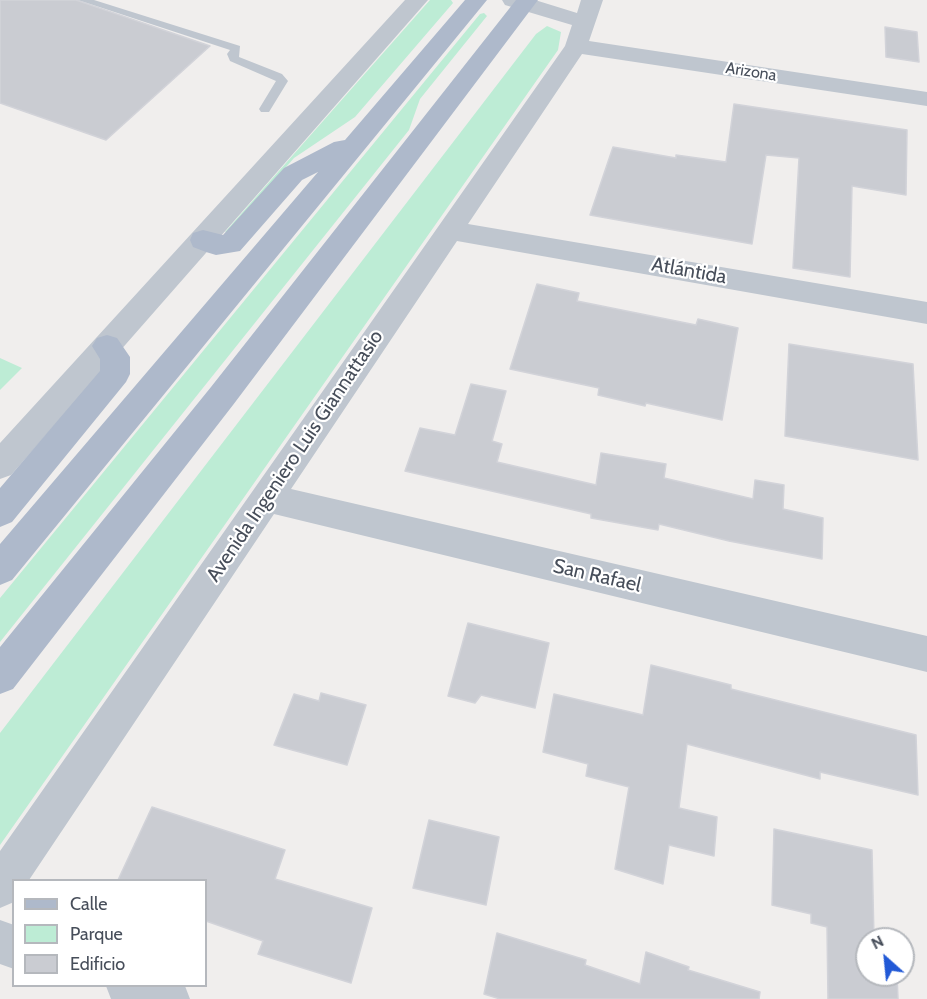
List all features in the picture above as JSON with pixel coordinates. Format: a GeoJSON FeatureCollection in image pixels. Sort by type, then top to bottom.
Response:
{"type":"FeatureCollection","features":[{"type":"Feature","properties":{"kind":"main road"},"geometry":{"type":"LineString","coordinates":[[0,569],[476,0]]}},
{"type":"Feature","properties":{"kind":"main road"},"geometry":{"type":"LineString","coordinates":[[0,676],[236,377],[521,1]]}},
{"type":"Feature","properties":{"kind":"main road"},"geometry":{"type":"LineString","coordinates":[[203,240],[216,244],[230,244],[293,174],[358,140]]}},
{"type":"Feature","properties":{"kind":"main road"},"geometry":{"type":"LineString","coordinates":[[0,512],[115,374],[115,357],[107,346]]}},
{"type":"Feature","properties":{"kind":"street"},"geometry":{"type":"LineString","coordinates":[[0,465],[417,0]]}},
{"type":"Feature","properties":{"kind":"street","name":"Arizona"},"geometry":{"type":"LineString","coordinates":[[521,1],[584,23],[927,99]]}},
{"type":"Feature","properties":{"kind":"street","name":"Avenida Ingeniero Luis Giannattasio"},"geometry":{"type":"LineString","coordinates":[[0,887],[450,230],[584,23]]}},
{"type":"Feature","properties":{"kind":"street","name":"Atlántida"},"geometry":{"type":"LineString","coordinates":[[450,230],[927,313]]}},
{"type":"Feature","properties":{"kind":"street","name":"San Rafael"},"geometry":{"type":"LineString","coordinates":[[267,498],[927,654]]}},
{"type":"Feature","properties":{"kind":"street"},"geometry":{"type":"LineString","coordinates":[[131,987],[168,999]]}},
{"type":"Feature","properties":{"kind":"lane"},"geometry":{"type":"LineString","coordinates":[[83,0],[236,48],[233,54],[234,59],[278,76],[282,81],[265,109]]}},
{"type":"Feature","properties":{"kind":"green space"},"geometry":{"type":"Polygon","coordinates":[[[430,0],[451,0],[453,3],[355,117],[294,158],[229,232],[225,232],[430,0]]]}},
{"type":"Feature","properties":{"kind":"green space"},"geometry":{"type":"Polygon","coordinates":[[[484,13],[487,16],[420,99],[409,130],[0,642],[0,598],[480,14],[484,13]]]}},
{"type":"Feature","properties":{"kind":"green space"},"geometry":{"type":"Polygon","coordinates":[[[547,26],[561,32],[558,50],[0,845],[0,733],[536,34],[547,26]]]}},
{"type":"Feature","properties":{"kind":"green space"},"geometry":{"type":"Polygon","coordinates":[[[0,358],[22,368],[0,390],[0,358]]]}},
{"type":"Feature","properties":{"kind":"building"},"geometry":{"type":"Polygon","coordinates":[[[0,0],[76,0],[210,46],[106,140],[0,103],[0,0]]]}},
{"type":"Feature","properties":{"kind":"building"},"geometry":{"type":"Polygon","coordinates":[[[885,27],[917,32],[919,62],[886,57],[885,27]]]}},
{"type":"Feature","properties":{"kind":"building"},"geometry":{"type":"Polygon","coordinates":[[[734,104],[907,130],[906,195],[852,186],[850,277],[793,268],[799,158],[766,155],[752,244],[590,215],[613,147],[676,158],[676,155],[726,162],[734,104]]]}},
{"type":"Feature","properties":{"kind":"building"},"geometry":{"type":"Polygon","coordinates":[[[537,284],[579,293],[577,301],[696,325],[698,319],[738,328],[722,420],[598,395],[599,388],[510,369],[537,284]]]}},
{"type":"Feature","properties":{"kind":"building"},"geometry":{"type":"Polygon","coordinates":[[[789,344],[913,364],[918,460],[785,436],[789,344]]]}},
{"type":"Feature","properties":{"kind":"building"},"geometry":{"type":"Polygon","coordinates":[[[471,384],[506,391],[492,441],[502,444],[497,462],[596,485],[601,453],[666,464],[664,478],[753,499],[755,480],[784,485],[783,509],[823,518],[822,559],[729,541],[659,524],[658,530],[591,518],[591,514],[405,471],[420,428],[455,435],[471,384]]]}},
{"type":"Feature","properties":{"kind":"building"},"geometry":{"type":"Polygon","coordinates":[[[468,623],[549,643],[535,708],[481,695],[475,703],[448,696],[468,623]]]}},
{"type":"Feature","properties":{"kind":"building"},"geometry":{"type":"Polygon","coordinates":[[[651,665],[731,685],[731,689],[916,735],[918,795],[820,772],[820,779],[687,744],[679,808],[717,817],[714,856],[669,845],[663,884],[615,869],[629,787],[586,776],[588,764],[543,752],[554,694],[643,715],[651,665]]]}},
{"type":"Feature","properties":{"kind":"building"},"geometry":{"type":"Polygon","coordinates":[[[321,693],[366,705],[347,765],[274,745],[294,694],[319,701],[321,693]]]}},
{"type":"Feature","properties":{"kind":"building"},"geometry":{"type":"Polygon","coordinates":[[[152,807],[285,850],[275,879],[372,908],[351,983],[258,954],[263,941],[207,921],[207,879],[118,879],[152,807]]]}},
{"type":"Feature","properties":{"kind":"building"},"geometry":{"type":"Polygon","coordinates":[[[429,820],[499,837],[486,905],[413,888],[429,820]]]}},
{"type":"Feature","properties":{"kind":"building"},"geometry":{"type":"Polygon","coordinates":[[[774,829],[872,850],[874,927],[855,927],[855,987],[898,987],[898,999],[828,999],[827,927],[811,923],[811,914],[772,905],[774,829]]]}},
{"type":"Feature","properties":{"kind":"building"},"geometry":{"type":"Polygon","coordinates":[[[497,933],[586,960],[585,965],[640,984],[646,952],[689,967],[688,970],[760,992],[759,999],[500,999],[484,994],[497,933]]]}}]}
